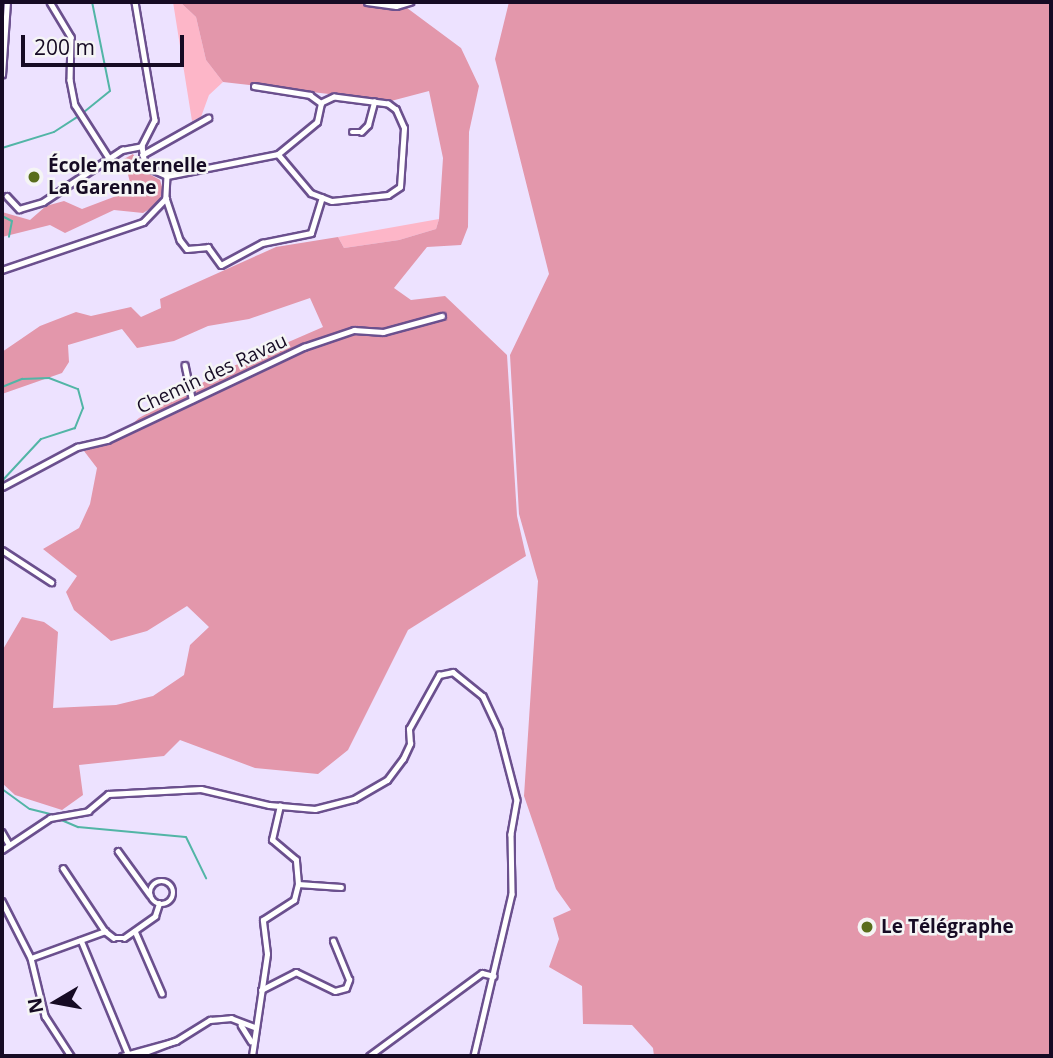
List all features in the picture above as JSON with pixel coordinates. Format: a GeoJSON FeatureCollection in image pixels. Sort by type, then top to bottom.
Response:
{"type":"FeatureCollection","features":[{"type":"Feature","properties":{"kind":"street"},"geometry":{"type":"LineString","coordinates":[[2,75],[7,2]]}},
{"type":"Feature","properties":{"kind":"street"},"geometry":{"type":"LineString","coordinates":[[50,2],[71,37],[70,80],[75,105],[109,158]]}},
{"type":"Feature","properties":{"kind":"street"},"geometry":{"type":"LineString","coordinates":[[135,2],[155,120],[142,146],[142,155],[151,172],[167,176],[278,154],[317,122],[321,103]]}},
{"type":"Feature","properties":{"kind":"street"},"geometry":{"type":"LineString","coordinates":[[367,2],[396,6],[411,2]]}},
{"type":"Feature","properties":{"kind":"street"},"geometry":{"type":"LineString","coordinates":[[254,86],[310,95],[321,103]]}},
{"type":"Feature","properties":{"kind":"street"},"geometry":{"type":"LineString","coordinates":[[278,154],[303,186],[322,198],[345,201],[388,195],[400,187],[404,167],[401,118],[388,104],[334,97],[321,103]]}},
{"type":"Feature","properties":{"kind":"street"},"geometry":{"type":"LineString","coordinates":[[352,132],[364,130],[374,102]]}},
{"type":"Feature","properties":{"kind":"street"},"geometry":{"type":"LineString","coordinates":[[142,155],[208,118]]}},
{"type":"Feature","properties":{"kind":"street"},"geometry":{"type":"LineString","coordinates":[[7,196],[19,209],[43,202],[109,158],[127,148],[142,146]]}},
{"type":"Feature","properties":{"kind":"street"},"geometry":{"type":"LineString","coordinates":[[167,176],[166,198],[180,240],[187,248],[208,247],[221,265],[262,243],[311,233],[322,198]]}},
{"type":"Feature","properties":{"kind":"street"},"geometry":{"type":"LineString","coordinates":[[3,270],[143,222],[166,198]]}},
{"type":"Feature","properties":{"kind":"street","name":"Chemin des Ravau"},"geometry":{"type":"LineString","coordinates":[[2,487],[78,447],[107,440],[304,347],[354,330],[383,332],[442,316]]}},
{"type":"Feature","properties":{"kind":"street"},"geometry":{"type":"LineString","coordinates":[[186,365],[192,399]]}},
{"type":"Feature","properties":{"kind":"street"},"geometry":{"type":"LineString","coordinates":[[2,550],[51,582]]}},
{"type":"Feature","properties":{"kind":"street"},"geometry":{"type":"LineString","coordinates":[[2,849],[50,818],[88,811],[108,794],[201,789],[279,806],[315,809],[339,805],[387,780],[403,759],[410,744],[409,729],[439,675],[448,670],[466,678],[484,696],[499,731],[517,800],[512,834],[512,894],[474,1056]]}},
{"type":"Feature","properties":{"kind":"street"},"geometry":{"type":"LineString","coordinates":[[252,1056],[251,1042],[267,954],[262,920],[294,900],[298,884],[296,860],[272,840],[279,806]]}},
{"type":"Feature","properties":{"kind":"street"},"geometry":{"type":"LineString","coordinates":[[2,832],[9,844]]}},
{"type":"Feature","properties":{"kind":"street"},"geometry":{"type":"LineString","coordinates":[[118,851],[159,904]]}},
{"type":"Feature","properties":{"kind":"street"},"geometry":{"type":"LineString","coordinates":[[63,868],[105,932],[119,939],[155,916],[159,904],[174,898],[172,885],[159,881],[150,895]]}},
{"type":"Feature","properties":{"kind":"street"},"geometry":{"type":"LineString","coordinates":[[298,884],[341,887]]}},
{"type":"Feature","properties":{"kind":"street"},"geometry":{"type":"LineString","coordinates":[[2,901],[31,958],[45,1016],[71,1056]]}},
{"type":"Feature","properties":{"kind":"street"},"geometry":{"type":"LineString","coordinates":[[135,930],[162,993]]}},
{"type":"Feature","properties":{"kind":"street"},"geometry":{"type":"LineString","coordinates":[[31,958],[105,932]]}},
{"type":"Feature","properties":{"kind":"street"},"geometry":{"type":"LineString","coordinates":[[82,940],[129,1055]]}},
{"type":"Feature","properties":{"kind":"street"},"geometry":{"type":"LineString","coordinates":[[261,990],[296,972],[335,990],[346,988],[349,980],[333,941]]}},
{"type":"Feature","properties":{"kind":"street"},"geometry":{"type":"LineString","coordinates":[[369,1056],[482,972],[494,976]]}},
{"type":"Feature","properties":{"kind":"street"},"geometry":{"type":"LineString","coordinates":[[136,1056],[176,1041],[210,1020],[231,1018],[254,1027]]}},
{"type":"Feature","properties":{"kind":"street"},"geometry":{"type":"LineString","coordinates":[[240,1023],[251,1042]]}},
{"type":"Feature","properties":{"kind":"street"},"geometry":{"type":"LineString","coordinates":[[122,1056],[176,1041]]}},
{"type":"Feature","properties":{"kind":"shaded area"},"geometry":{"type":"Polygon","coordinates":[[[173,2],[180,2],[196,17],[206,60],[223,82],[209,95],[201,117],[192,121],[173,2]]]}},
{"type":"Feature","properties":{"kind":"shaded area"},"geometry":{"type":"Polygon","coordinates":[[[180,2],[399,2],[461,48],[479,86],[469,132],[468,227],[461,245],[427,247],[394,288],[411,300],[445,296],[507,355],[517,516],[526,556],[408,630],[348,750],[318,774],[255,768],[180,740],[164,756],[79,765],[83,795],[62,810],[15,795],[2,783],[2,651],[22,617],[44,622],[58,632],[53,708],[116,705],[153,696],[184,675],[190,645],[209,627],[187,606],[147,631],[111,641],[74,610],[66,592],[77,576],[43,549],[79,528],[90,504],[97,468],[84,451],[109,444],[139,418],[229,368],[323,327],[310,298],[249,319],[208,326],[174,341],[137,348],[122,329],[68,345],[69,362],[62,373],[2,394],[2,352],[40,326],[76,312],[91,316],[131,307],[141,317],[161,308],[160,299],[276,247],[338,237],[344,248],[399,240],[436,229],[439,219],[443,158],[429,91],[391,101],[223,82],[206,60],[196,17],[180,2]]]}},
{"type":"Feature","properties":{"kind":"shaded area"},"geometry":{"type":"Polygon","coordinates":[[[509,2],[1051,2],[1051,1056],[654,1056],[653,1048],[632,1025],[583,1024],[582,986],[549,967],[559,939],[553,918],[571,910],[556,889],[524,796],[538,581],[519,514],[510,355],[549,274],[495,59],[509,2]]]}},
{"type":"Feature","properties":{"kind":"shaded area"},"geometry":{"type":"Polygon","coordinates":[[[133,154],[142,170],[160,180],[163,190],[158,204],[143,213],[114,210],[65,233],[50,225],[2,237],[2,212],[30,220],[46,206],[64,201],[82,209],[132,190],[124,159],[133,154]]]}},
{"type":"Feature","properties":{"kind":"shaded area"},"geometry":{"type":"Polygon","coordinates":[[[439,219],[436,229],[399,240],[344,248],[338,237],[439,219]]]}},
{"type":"Feature","properties":{"kind":"waterway"},"geometry":{"type":"LineString","coordinates":[[84,112],[110,91],[92,2]]}},
{"type":"Feature","properties":{"kind":"waterway"},"geometry":{"type":"LineString","coordinates":[[2,148],[54,132],[77,117]]}},
{"type":"Feature","properties":{"kind":"waterway"},"geometry":{"type":"LineString","coordinates":[[2,216],[12,221],[9,237]]}},
{"type":"Feature","properties":{"kind":"waterway"},"geometry":{"type":"LineString","coordinates":[[2,387],[22,379],[49,378],[78,389],[83,408],[75,428],[41,439],[2,481]]}},
{"type":"Feature","properties":{"kind":"waterway"},"geometry":{"type":"LineString","coordinates":[[2,789],[30,809],[54,815]]}},
{"type":"Feature","properties":{"kind":"waterway"},"geometry":{"type":"LineString","coordinates":[[59,819],[78,827],[186,837],[206,878]]}},
{"type":"Feature","properties":{"kind":"place","name":"École maternelle La Garenne"},"geometry":{"type":"Point","coordinates":[34,177]}},
{"type":"Feature","properties":{"kind":"place","name":"Le Télégraphe"},"geometry":{"type":"Point","coordinates":[867,927]}}]}
